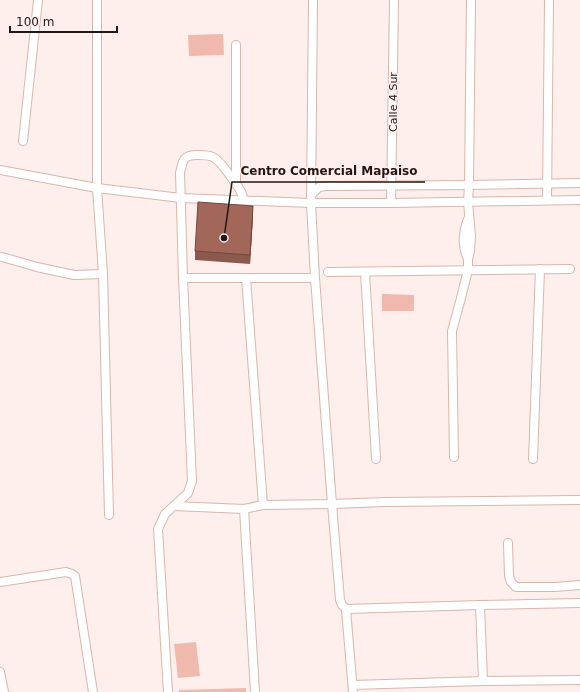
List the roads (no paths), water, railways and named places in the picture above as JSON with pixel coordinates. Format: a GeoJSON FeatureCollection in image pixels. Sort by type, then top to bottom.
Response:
{"type":"FeatureCollection","features":[{"type":"Feature","properties":{"kind":"street"},"geometry":{"type":"LineString","coordinates":[[23,141],[38,0]]}},
{"type":"Feature","properties":{"kind":"street"},"geometry":{"type":"LineString","coordinates":[[97,0],[97,188],[103,274],[109,515]]}},
{"type":"Feature","properties":{"kind":"street"},"geometry":{"type":"LineString","coordinates":[[313,0],[311,199],[315,278],[340,600],[346,609],[353,688],[483,680],[580,680]]}},
{"type":"Feature","properties":{"kind":"street","name":"Calle 4 Sur"},"geometry":{"type":"LineString","coordinates":[[391,203],[394,0]]}},
{"type":"Feature","properties":{"kind":"street"},"geometry":{"type":"LineString","coordinates":[[454,457],[452,331],[468,270],[468,259],[464,251],[464,237],[469,216],[471,0]]}},
{"type":"Feature","properties":{"kind":"street"},"geometry":{"type":"LineString","coordinates":[[548,200],[549,0]]}},
{"type":"Feature","properties":{"kind":"street"},"geometry":{"type":"LineString","coordinates":[[236,45],[236,184]]}},
{"type":"Feature","properties":{"kind":"street"},"geometry":{"type":"LineString","coordinates":[[168,692],[158,529],[165,514],[188,492],[192,481],[180,173],[183,160],[187,156],[192,155],[214,157],[242,191],[243,200]]}},
{"type":"Feature","properties":{"kind":"street"},"geometry":{"type":"LineString","coordinates":[[0,170],[97,188],[181,198],[243,200],[311,199],[391,203],[580,200]]}},
{"type":"Feature","properties":{"kind":"street"},"geometry":{"type":"LineString","coordinates":[[311,199],[319,187],[326,186],[469,186],[580,183]]}},
{"type":"Feature","properties":{"kind":"street"},"geometry":{"type":"LineString","coordinates":[[2,257],[37,267],[74,275],[103,274]]}},
{"type":"Feature","properties":{"kind":"street"},"geometry":{"type":"LineString","coordinates":[[532,459],[540,269]]}},
{"type":"Feature","properties":{"kind":"street"},"geometry":{"type":"LineString","coordinates":[[328,272],[570,269]]}},
{"type":"Feature","properties":{"kind":"street"},"geometry":{"type":"LineString","coordinates":[[365,272],[376,459]]}},
{"type":"Feature","properties":{"kind":"street"},"geometry":{"type":"LineString","coordinates":[[183,278],[315,278]]}},
{"type":"Feature","properties":{"kind":"street"},"geometry":{"type":"LineString","coordinates":[[246,278],[263,505]]}},
{"type":"Feature","properties":{"kind":"street"},"geometry":{"type":"LineString","coordinates":[[174,506],[244,508],[263,505],[386,502],[580,500]]}},
{"type":"Feature","properties":{"kind":"street"},"geometry":{"type":"LineString","coordinates":[[244,508],[255,692]]}},
{"type":"Feature","properties":{"kind":"street"},"geometry":{"type":"LineString","coordinates":[[508,543],[509,576],[511,582],[516,587],[580,585]]}},
{"type":"Feature","properties":{"kind":"street"},"geometry":{"type":"LineString","coordinates":[[0,582],[66,572],[75,576],[93,692]]}},
{"type":"Feature","properties":{"kind":"street"},"geometry":{"type":"LineString","coordinates":[[346,609],[580,603]]}},
{"type":"Feature","properties":{"kind":"street"},"geometry":{"type":"LineString","coordinates":[[480,605],[483,680]]}},
{"type":"Feature","properties":{"kind":"street"},"geometry":{"type":"LineString","coordinates":[[0,672],[4,692]]}},
{"type":"Feature","properties":{"kind":"place","name":"Centro Comercial Mapaiso"},"geometry":{"type":"Point","coordinates":[224,238]}}]}
